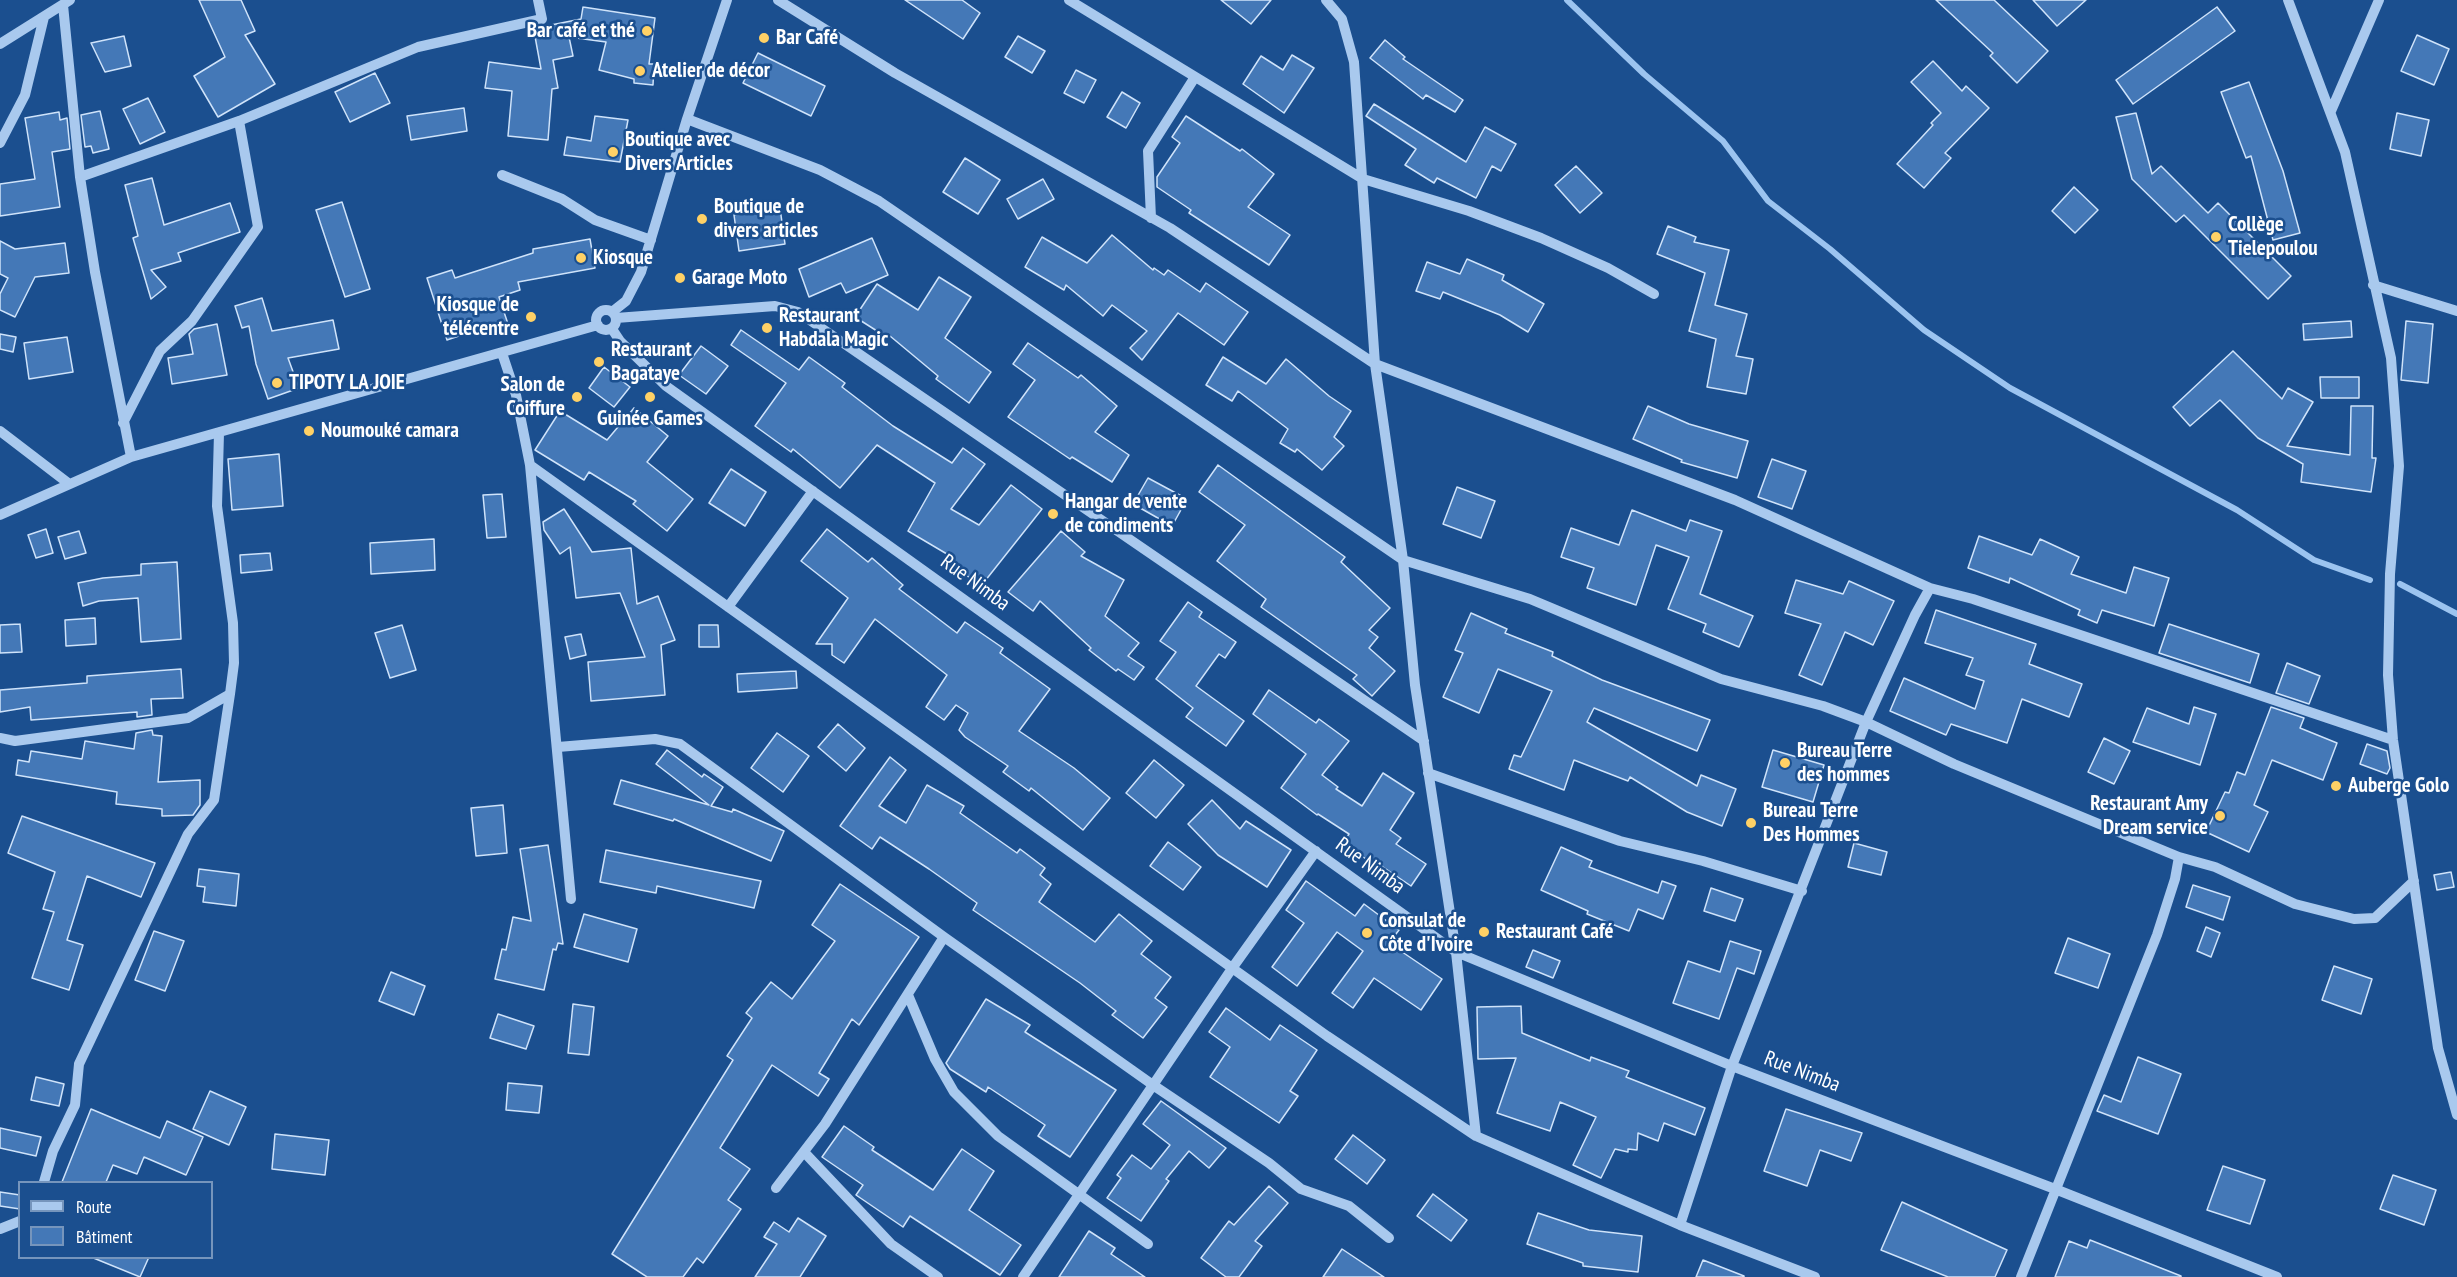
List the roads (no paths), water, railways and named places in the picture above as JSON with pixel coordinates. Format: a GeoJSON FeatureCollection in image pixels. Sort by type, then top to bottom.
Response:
{"type":"FeatureCollection","features":[{"type":"Feature","properties":{"kind":"street"},"geometry":{"type":"LineString","coordinates":[[80,177],[238,121],[418,47],[542,19],[538,0]]}},
{"type":"Feature","properties":{"kind":"street"},"geometry":{"type":"LineString","coordinates":[[727,0],[687,119],[641,273],[627,301],[614,315],[612,329],[602,330],[597,318],[606,310],[614,315],[775,306],[798,312],[1424,741]]}},
{"type":"Feature","properties":{"kind":"street"},"geometry":{"type":"LineString","coordinates":[[778,0],[895,73],[1151,218],[1375,364],[1735,500],[1930,588],[1973,599],[2394,740]]}},
{"type":"Feature","properties":{"kind":"street"},"geometry":{"type":"LineString","coordinates":[[1069,0],[1363,179],[1458,207],[1540,238],[1608,268],[1654,294]]}},
{"type":"Feature","properties":{"kind":"street"},"geometry":{"type":"LineString","coordinates":[[1326,0],[1342,19],[1354,62],[1375,364],[1403,560],[1415,686],[1456,952],[1476,1136]]}},
{"type":"Feature","properties":{"kind":"street"},"geometry":{"type":"LineString","coordinates":[[2288,0],[2345,152],[2391,358],[2399,466],[2391,574],[2388,664],[2394,740],[2439,1048],[2457,1115]]}},
{"type":"Feature","properties":{"kind":"street"},"geometry":{"type":"LineString","coordinates":[[2331,111],[2379,0]]}},
{"type":"Feature","properties":{"kind":"street"},"geometry":{"type":"LineString","coordinates":[[0,44],[67,2],[80,177],[122,423],[131,456]]}},
{"type":"Feature","properties":{"kind":"street"},"geometry":{"type":"LineString","coordinates":[[0,143],[25,95],[44,17]]}},
{"type":"Feature","properties":{"kind":"street"},"geometry":{"type":"LineString","coordinates":[[1151,218],[1148,151],[1195,77]]}},
{"type":"Feature","properties":{"kind":"street"},"geometry":{"type":"LineString","coordinates":[[687,119],[820,170],[879,201],[1403,560],[1530,599],[1721,679],[1823,706],[1866,722],[1954,764],[2179,857],[2215,867],[2295,904],[2354,919],[2374,918],[2414,881]]}},
{"type":"Feature","properties":{"kind":"street"},"geometry":{"type":"LineString","coordinates":[[122,423],[160,351],[192,321],[258,227],[238,121]]}},
{"type":"Feature","properties":{"kind":"street"},"geometry":{"type":"LineString","coordinates":[[502,175],[562,199],[595,220],[651,240]]}},
{"type":"Feature","properties":{"kind":"street"},"geometry":{"type":"LineString","coordinates":[[2373,285],[2457,311]]}},
{"type":"Feature","properties":{"kind":"street"},"geometry":{"type":"LineString","coordinates":[[0,515],[131,456],[598,325]]}},
{"type":"Feature","properties":{"kind":"street","name":"Rue Nimba"},"geometry":{"type":"LineString","coordinates":[[612,329],[620,341],[666,386],[1456,952],[1732,1066],[2055,1188],[2277,1277]]}},
{"type":"Feature","properties":{"kind":"street"},"geometry":{"type":"LineString","coordinates":[[502,353],[516,395],[530,465],[571,899]]}},
{"type":"Feature","properties":{"kind":"street"},"geometry":{"type":"LineString","coordinates":[[0,431],[68,483]]}},
{"type":"Feature","properties":{"kind":"street"},"geometry":{"type":"LineString","coordinates":[[44,1181],[53,1151],[75,1105],[79,1064],[188,834],[214,800],[234,663],[233,623],[217,506],[219,433]]}},
{"type":"Feature","properties":{"kind":"street"},"geometry":{"type":"LineString","coordinates":[[530,465],[1327,1036],[1476,1136],[1680,1225],[1815,1277]]}},
{"type":"Feature","properties":{"kind":"street"},"geometry":{"type":"LineString","coordinates":[[728,608],[813,491]]}},
{"type":"Feature","properties":{"kind":"street"},"geometry":{"type":"LineString","coordinates":[[1680,1225],[1732,1066],[1866,722],[1930,588]]}},
{"type":"Feature","properties":{"kind":"street"},"geometry":{"type":"LineString","coordinates":[[0,738],[15,741],[188,718],[230,694]]}},
{"type":"Feature","properties":{"kind":"street"},"geometry":{"type":"LineString","coordinates":[[558,747],[656,739],[680,744],[944,937],[1153,1085],[1269,1163],[1302,1189],[1349,1206],[1389,1238]]}},
{"type":"Feature","properties":{"kind":"street"},"geometry":{"type":"LineString","coordinates":[[1428,773],[1620,841],[1702,861],[1802,891]]}},
{"type":"Feature","properties":{"kind":"street"},"geometry":{"type":"LineString","coordinates":[[1023,1277],[1233,967],[1316,851]]}},
{"type":"Feature","properties":{"kind":"street"},"geometry":{"type":"LineString","coordinates":[[2021,1277],[2157,935],[2175,879],[2179,857]]}},
{"type":"Feature","properties":{"kind":"street"},"geometry":{"type":"LineString","coordinates":[[776,1188],[804,1152],[944,937]]}},
{"type":"Feature","properties":{"kind":"street"},"geometry":{"type":"LineString","coordinates":[[908,995],[934,1059],[954,1092],[998,1136],[1078,1196],[1148,1244]]}},
{"type":"Feature","properties":{"kind":"street"},"geometry":{"type":"LineString","coordinates":[[804,1152],[891,1244],[938,1277]]}},
{"type":"Feature","properties":{"kind":"waterway"},"geometry":{"type":"LineString","coordinates":[[1567,0],[1644,74],[1723,141],[1768,201],[1830,249],[1924,330],[2010,388],[2237,510],[2314,560],[2370,580]]}},
{"type":"Feature","properties":{"kind":"waterway"},"geometry":{"type":"LineString","coordinates":[[2400,584],[2457,614]]}},
{"type":"Feature","properties":{"kind":"place","name":"Bar café et thé"},"geometry":{"type":"Point","coordinates":[647,31]}},
{"type":"Feature","properties":{"kind":"place","name":"Bar Café"},"geometry":{"type":"Point","coordinates":[764,38]}},
{"type":"Feature","properties":{"kind":"place","name":"Atelier de décor"},"geometry":{"type":"Point","coordinates":[640,71]}},
{"type":"Feature","properties":{"kind":"place","name":"Boutique avec Divers Articles"},"geometry":{"type":"Point","coordinates":[613,152]}},
{"type":"Feature","properties":{"kind":"place","name":"Boutique de divers articles"},"geometry":{"type":"Point","coordinates":[702,219]}},
{"type":"Feature","properties":{"kind":"place","name":"Collège Tielepoulou"},"geometry":{"type":"Point","coordinates":[2216,237]}},
{"type":"Feature","properties":{"kind":"place","name":"Kiosque"},"geometry":{"type":"Point","coordinates":[581,258]}},
{"type":"Feature","properties":{"kind":"place","name":"Garage Moto"},"geometry":{"type":"Point","coordinates":[680,278]}},
{"type":"Feature","properties":{"kind":"place","name":"Kiosque de télécentre"},"geometry":{"type":"Point","coordinates":[531,317]}},
{"type":"Feature","properties":{"kind":"place","name":"Restaurant Habdala Magic"},"geometry":{"type":"Point","coordinates":[767,328]}},
{"type":"Feature","properties":{"kind":"place","name":"Restaurant Bagataye"},"geometry":{"type":"Point","coordinates":[599,362]}},
{"type":"Feature","properties":{"kind":"place","name":"TIPOTY LA JOIE"},"geometry":{"type":"Point","coordinates":[277,383]}},
{"type":"Feature","properties":{"kind":"place","name":"Salon de Coiffure"},"geometry":{"type":"Point","coordinates":[577,397]}},
{"type":"Feature","properties":{"kind":"place","name":"Guinée Games"},"geometry":{"type":"Point","coordinates":[650,397]}},
{"type":"Feature","properties":{"kind":"place","name":"Noumouké camara"},"geometry":{"type":"Point","coordinates":[309,431]}},
{"type":"Feature","properties":{"kind":"place","name":"Hangar de vente de condiments"},"geometry":{"type":"Point","coordinates":[1053,514]}},
{"type":"Feature","properties":{"kind":"place","name":"Bureau Terre des hommes"},"geometry":{"type":"Point","coordinates":[1785,763]}},
{"type":"Feature","properties":{"kind":"place","name":"Auberge Golo"},"geometry":{"type":"Point","coordinates":[2336,786]}},
{"type":"Feature","properties":{"kind":"place","name":"Restaurant Amy Dream service"},"geometry":{"type":"Point","coordinates":[2220,816]}},
{"type":"Feature","properties":{"kind":"place","name":"Bureau Terre Des Hommes"},"geometry":{"type":"Point","coordinates":[1751,823]}},
{"type":"Feature","properties":{"kind":"place","name":"Restaurant Café"},"geometry":{"type":"Point","coordinates":[1484,932]}},
{"type":"Feature","properties":{"kind":"place","name":"Consulat de Côte d'Ivoire"},"geometry":{"type":"Point","coordinates":[1367,933]}}]}
